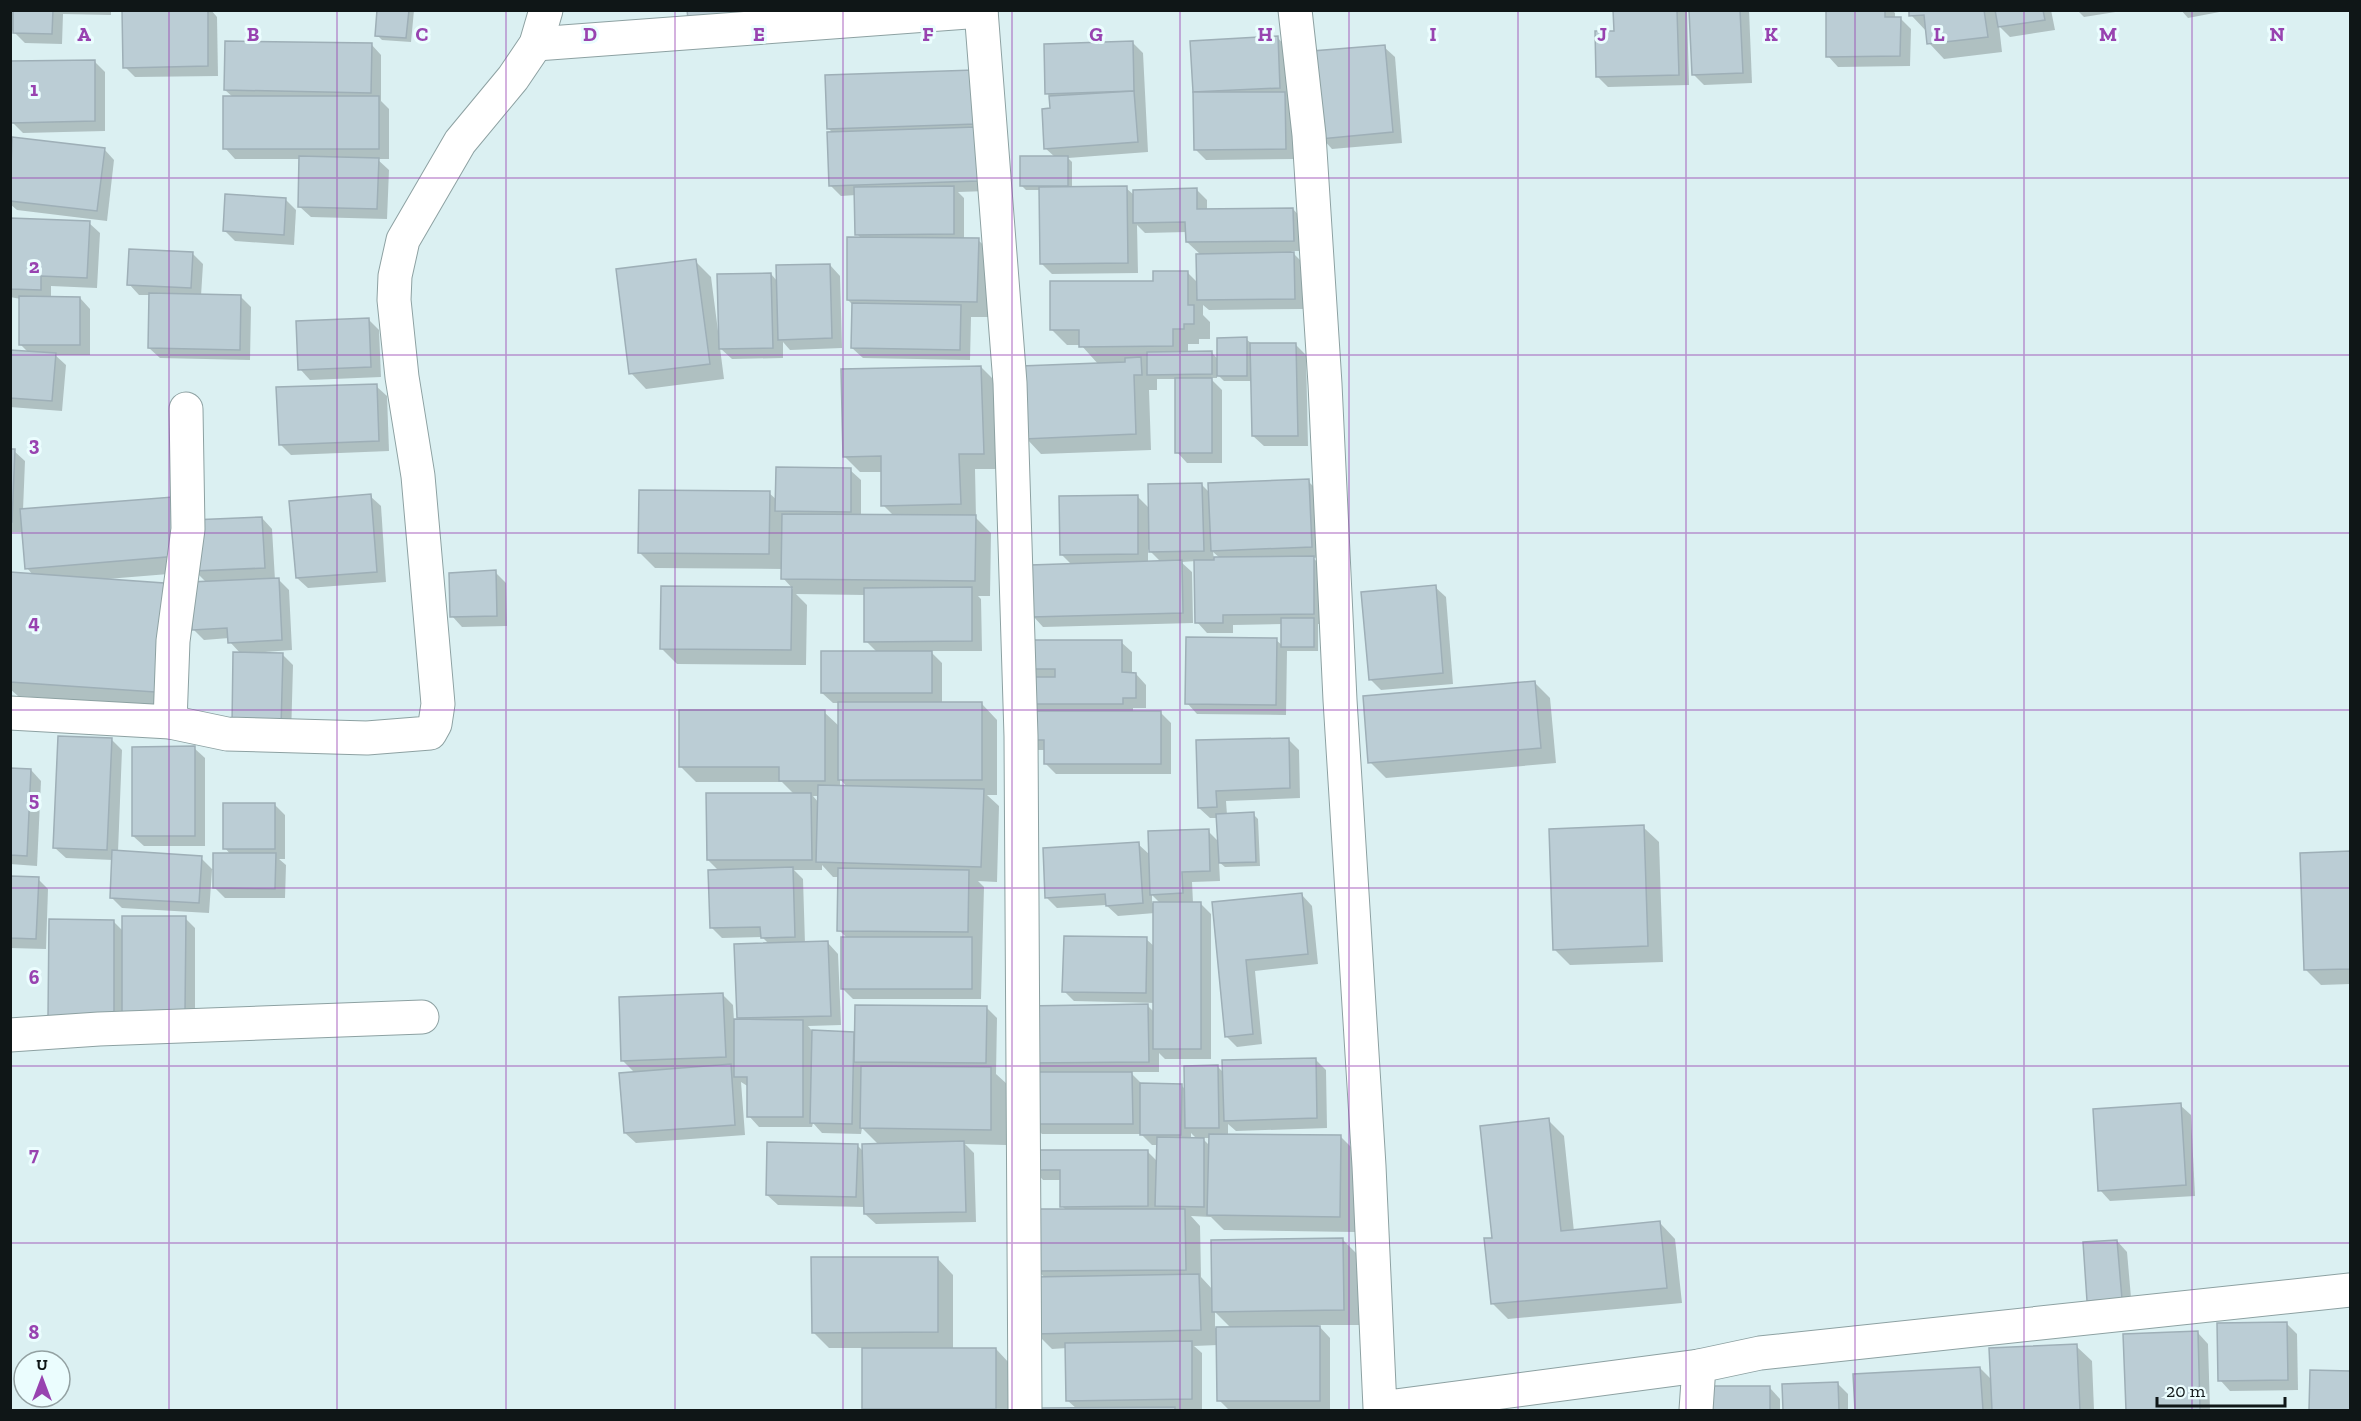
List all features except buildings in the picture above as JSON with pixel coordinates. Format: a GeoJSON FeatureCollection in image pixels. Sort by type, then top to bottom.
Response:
{"type":"FeatureCollection","features":[{"type":"Feature","properties":{"kind":"street"},"geometry":{"type":"LineString","coordinates":[[10,712],[170,722],[227,734],[367,738],[430,733],[435,724],[438,704],[418,476],[402,377],[396,322],[395,276],[403,240],[460,142],[513,78],[536,44],[546,10]]}},
{"type":"Feature","properties":{"kind":"street"},"geometry":{"type":"LineString","coordinates":[[1295,10],[1309,135],[1325,384],[1340,700],[1365,1085],[1380,1409],[1699,1366],[1760,1353],[2350,1290]]}},
{"type":"Feature","properties":{"kind":"street"},"geometry":{"type":"LineString","coordinates":[[536,44],[981,11],[1010,383],[1021,724],[1025,1410]]}},
{"type":"Feature","properties":{"kind":"street"},"geometry":{"type":"LineString","coordinates":[[170,722],[173,641],[188,529],[186,409]]}},
{"type":"Feature","properties":{"kind":"street"},"geometry":{"type":"LineString","coordinates":[[10,1035],[99,1029],[422,1017]]}},
{"type":"Feature","properties":{"kind":"street"},"geometry":{"type":"LineString","coordinates":[[1696,1410],[1699,1366]]}}]}
